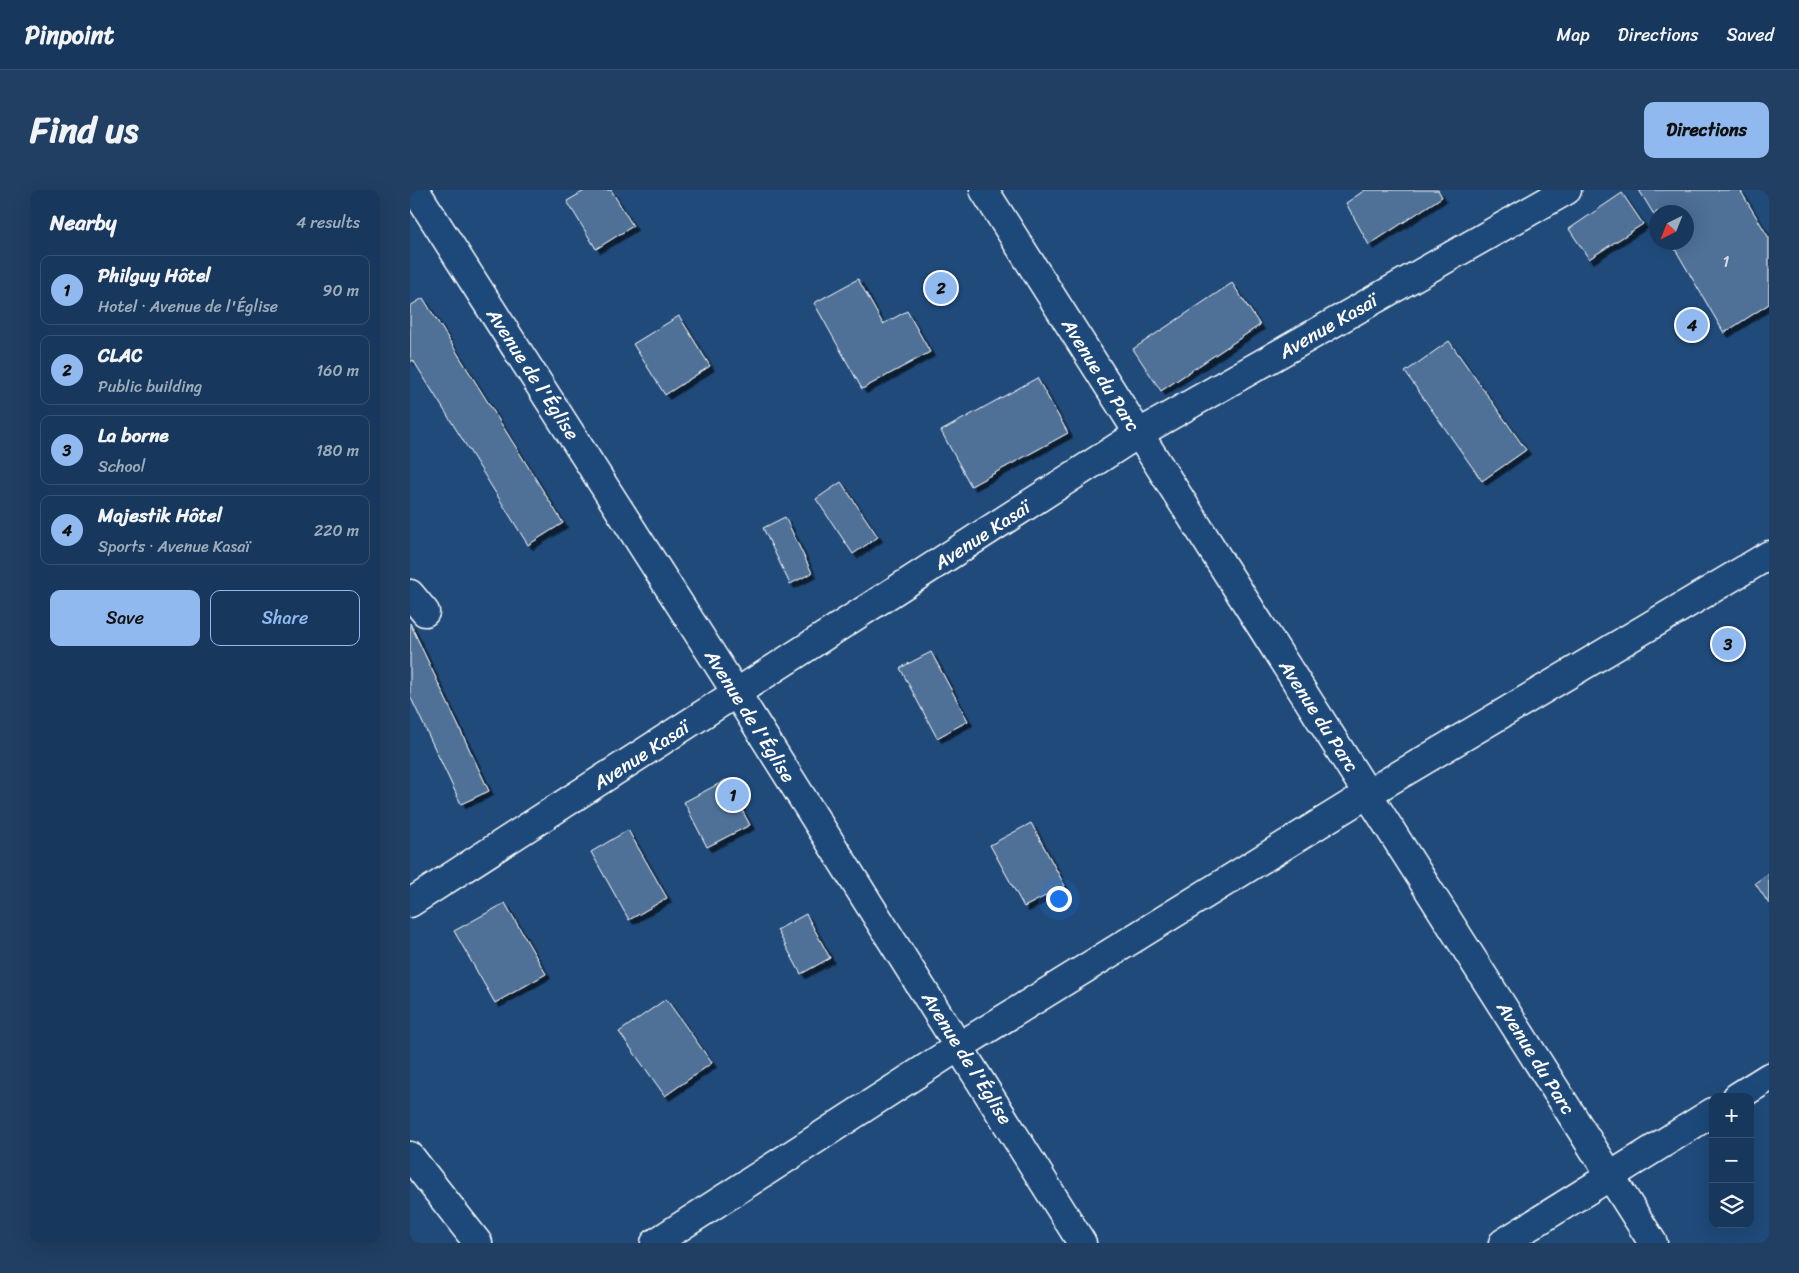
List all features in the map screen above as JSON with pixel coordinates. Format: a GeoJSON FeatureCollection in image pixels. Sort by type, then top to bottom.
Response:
{"type":"FeatureCollection","features":[{"type":"Feature","properties":{"kind":"street","name":"Avenue de l'Église"},"geometry":{"type":"LineString","coordinates":[[415,190],[960,1046],[1082,1243]]}},
{"type":"Feature","properties":{"kind":"street","name":"Avenue du Parc"},"geometry":{"type":"LineString","coordinates":[[984,190],[1138,434],[1369,793],[1653,1243]]}},
{"type":"Feature","properties":{"kind":"street","name":"Avenue Kasaï"},"geometry":{"type":"LineString","coordinates":[[410,902],[737,694],[1138,434],[1567,190]]}},
{"type":"Feature","properties":{"kind":"street"},"geometry":{"type":"LineString","coordinates":[[655,1243],[960,1046],[1369,793],[1769,555]]}},
{"type":"Feature","properties":{"kind":"street"},"geometry":{"type":"LineString","coordinates":[[1743,1093],[1769,1077]]}},
{"type":"Feature","properties":{"kind":"street"},"geometry":{"type":"LineString","coordinates":[[1503,1243],[1609,1175],[1709,1114]]}},
{"type":"Feature","properties":{"kind":"street"},"geometry":{"type":"LineString","coordinates":[[410,1156],[478,1243]]}},
{"type":"Feature","properties":{"kind":"building"},"geometry":{"type":"Polygon","coordinates":[[[586,190],[611,190],[633,226],[596,249],[567,201],[586,190]]]}},
{"type":"Feature","properties":{"kind":"building"},"geometry":{"type":"Polygon","coordinates":[[[1365,190],[1438,190],[1442,197],[1369,245],[1346,203],[1365,190]]]}},
{"type":"Feature","properties":{"kind":"building"},"geometry":{"type":"Polygon","coordinates":[[[1639,190],[1740,190],[1769,238],[1769,304],[1724,333],[1676,250],[1694,250],[1694,205],[1649,206],[1639,190]]]}},
{"type":"Feature","properties":{"kind":"building"},"geometry":{"type":"Polygon","coordinates":[[[1622,193],[1643,224],[1589,259],[1569,229],[1622,193]]]}},
{"type":"Feature","properties":{"kind":"building"},"geometry":{"type":"Polygon","coordinates":[[[858,279],[883,324],[907,311],[930,352],[862,389],[814,303],[858,279]]]}},
{"type":"Feature","properties":{"kind":"building"},"geometry":{"type":"Polygon","coordinates":[[[1232,283],[1260,325],[1161,391],[1133,349],[1232,283]]]}},
{"type":"Feature","properties":{"kind":"building"},"geometry":{"type":"Polygon","coordinates":[[[423,298],[563,523],[528,545],[413,360],[410,362],[410,306],[423,298]]]}},
{"type":"Feature","properties":{"kind":"building"},"geometry":{"type":"Polygon","coordinates":[[[679,316],[710,366],[665,395],[633,344],[679,316]]]}},
{"type":"Feature","properties":{"kind":"building"},"geometry":{"type":"Polygon","coordinates":[[[1449,341],[1526,450],[1482,481],[1405,372],[1449,341]]]}},
{"type":"Feature","properties":{"kind":"building"},"geometry":{"type":"Polygon","coordinates":[[[1037,378],[1068,433],[971,486],[941,431],[1037,378]]]}},
{"type":"Feature","properties":{"kind":"building"},"geometry":{"type":"Polygon","coordinates":[[[841,482],[878,537],[853,554],[816,499],[841,482]]]}},
{"type":"Feature","properties":{"kind":"building"},"geometry":{"type":"Polygon","coordinates":[[[785,517],[812,573],[790,584],[763,528],[785,517]]]}},
{"type":"Feature","properties":{"kind":"building"},"geometry":{"type":"Polygon","coordinates":[[[410,623],[489,791],[461,804],[410,696],[410,623]]]}},
{"type":"Feature","properties":{"kind":"building"},"geometry":{"type":"Polygon","coordinates":[[[931,652],[968,721],[937,738],[900,668],[931,652]]]}},
{"type":"Feature","properties":{"kind":"building"},"geometry":{"type":"Polygon","coordinates":[[[726,780],[750,825],[707,847],[684,802],[726,780]]]}},
{"type":"Feature","properties":{"kind":"building"},"geometry":{"type":"Polygon","coordinates":[[[1031,823],[1065,886],[1024,907],[990,845],[1031,823]]]}},
{"type":"Feature","properties":{"kind":"building"},"geometry":{"type":"Polygon","coordinates":[[[628,830],[667,898],[629,920],[591,852],[628,830]]]}},
{"type":"Feature","properties":{"kind":"building"},"geometry":{"type":"Polygon","coordinates":[[[1769,873],[1769,904],[1755,883],[1769,873]]]}},
{"type":"Feature","properties":{"kind":"building"},"geometry":{"type":"Polygon","coordinates":[[[505,903],[546,974],[495,1003],[454,931],[505,903]]]}},
{"type":"Feature","properties":{"kind":"building"},"geometry":{"type":"Polygon","coordinates":[[[806,914],[830,958],[801,974],[777,930],[806,914]]]}},
{"type":"Feature","properties":{"kind":"building"},"geometry":{"type":"Polygon","coordinates":[[[666,999],[712,1063],[665,1096],[619,1032],[666,999]]]}},
{"type":"Feature","properties":{"kind":"place","name":"CLAC"},"geometry":{"type":"Point","coordinates":[941,288]}},
{"type":"Feature","properties":{"kind":"place","name":"Majestik Hôtel"},"geometry":{"type":"Point","coordinates":[1692,325]}},
{"type":"Feature","properties":{"kind":"place","name":"La borne"},"geometry":{"type":"Point","coordinates":[1728,644]}},
{"type":"Feature","properties":{"kind":"place","name":"Philguy Hôtel"},"geometry":{"type":"Point","coordinates":[733,795]}}]}
